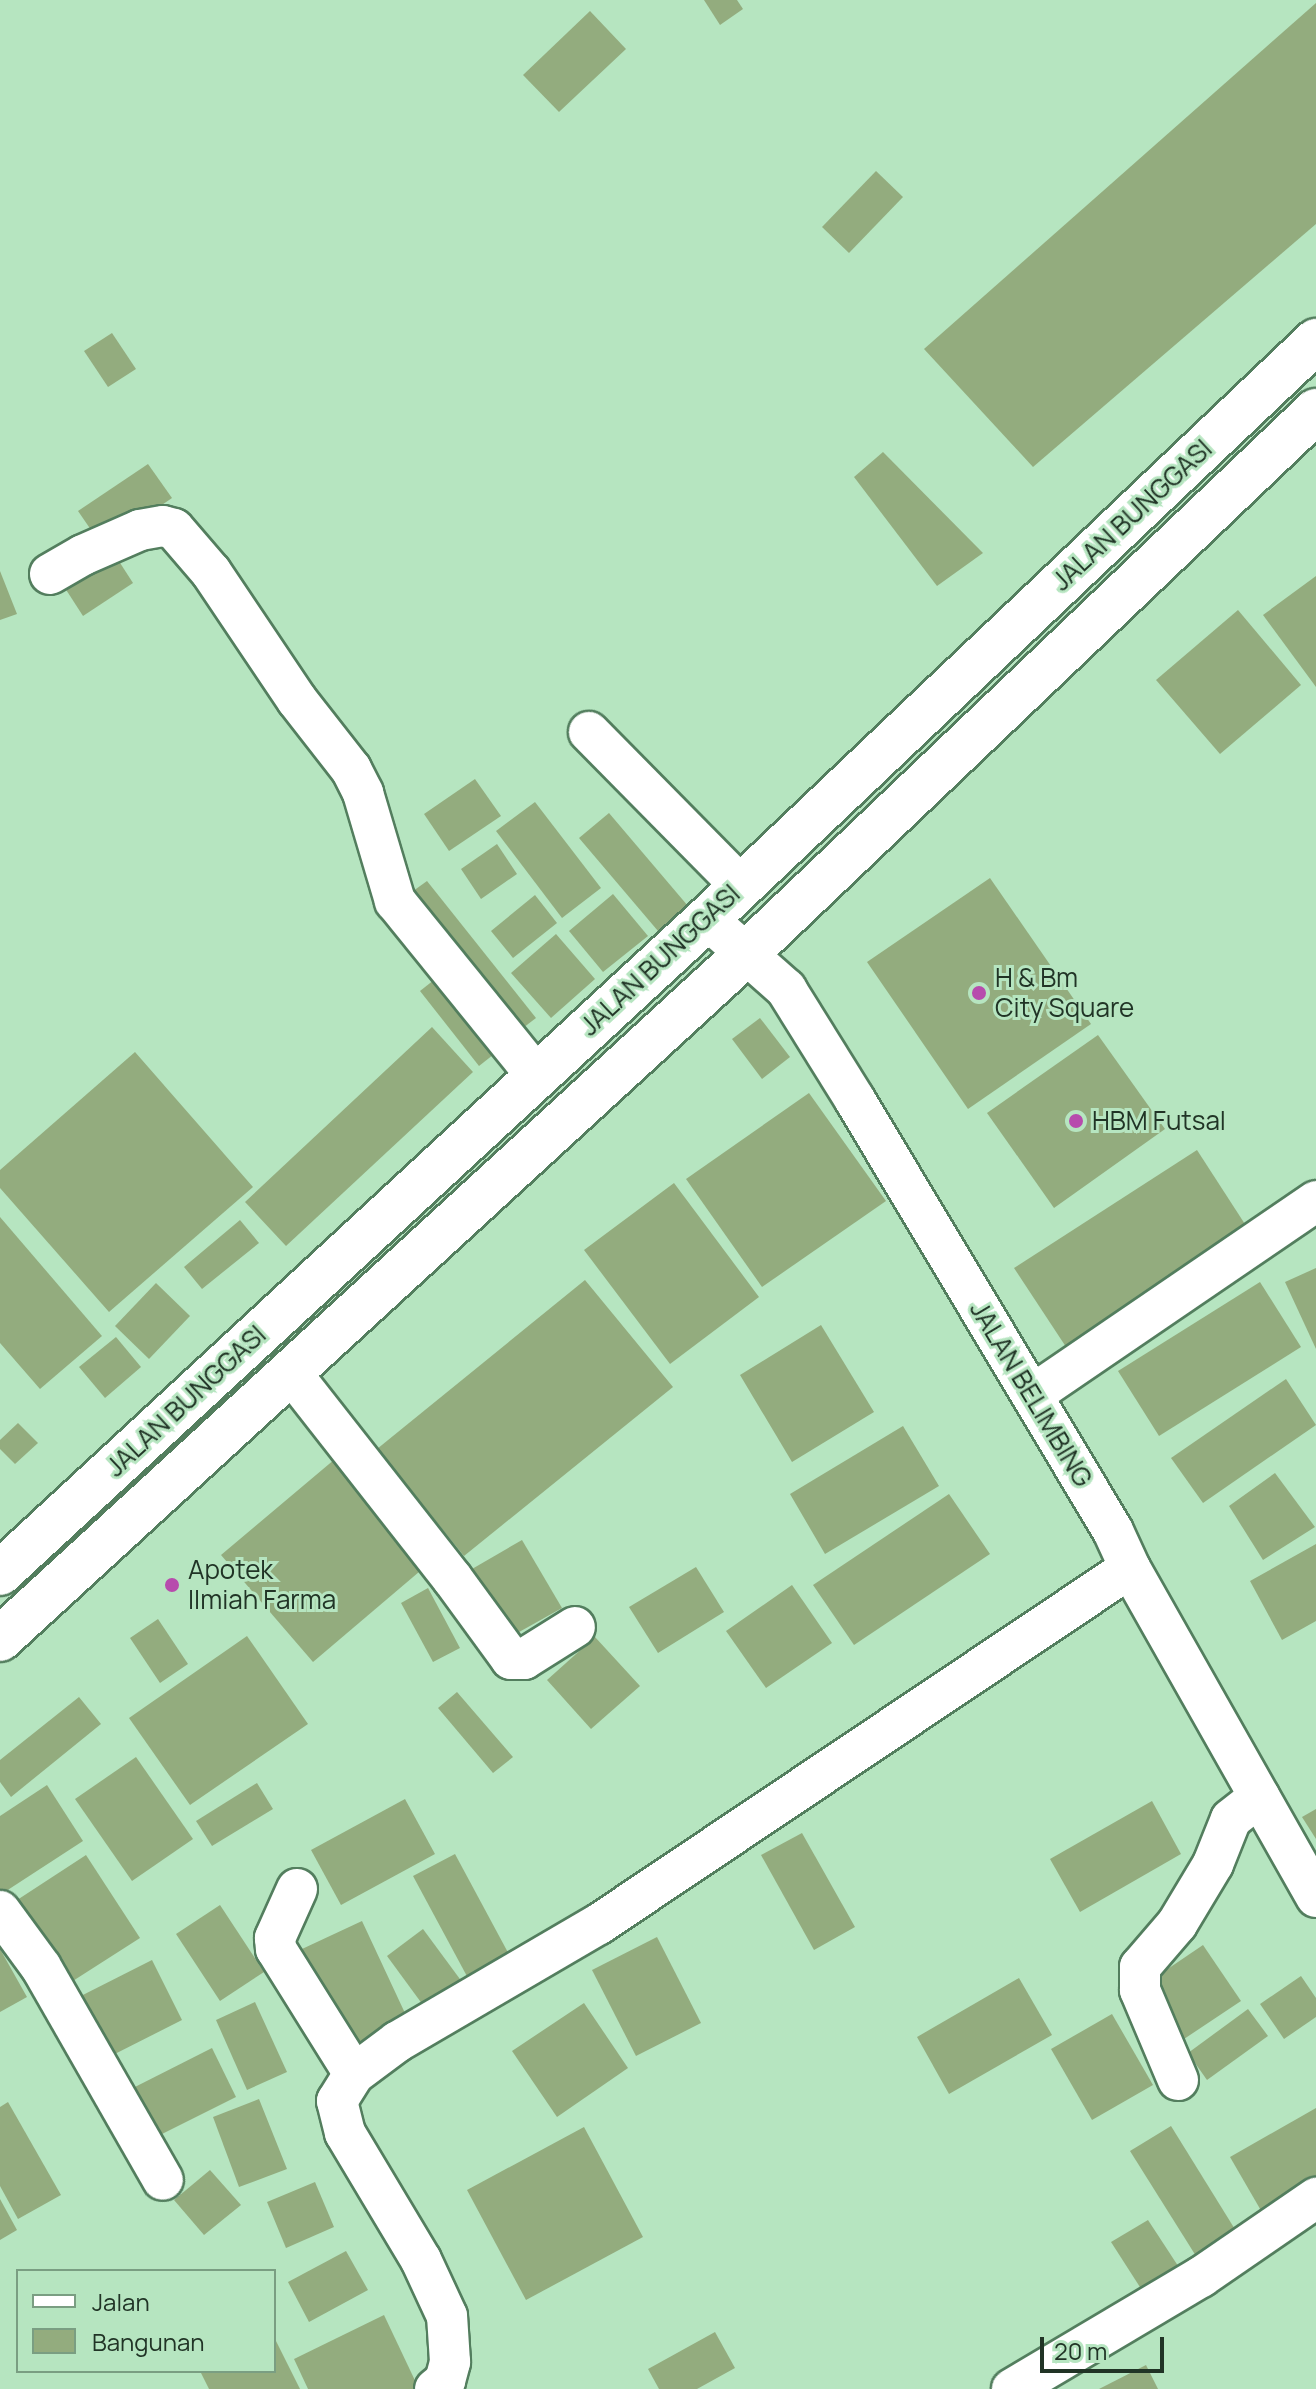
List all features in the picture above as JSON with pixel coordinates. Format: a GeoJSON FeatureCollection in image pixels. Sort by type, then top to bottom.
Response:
{"type":"FeatureCollection","features":[{"type":"Feature","properties":{"kind":"highway","name":"JALAN BUNGGASI"},"geometry":{"type":"LineString","coordinates":[[0,1573],[707,919],[1316,341]]}},
{"type":"Feature","properties":{"kind":"highway","name":"JALAN BUNGGASI"},"geometry":{"type":"LineString","coordinates":[[0,1639],[747,953],[1316,411]]}},
{"type":"Feature","properties":{"kind":"street"},"geometry":{"type":"LineString","coordinates":[[50,574],[83,555],[140,530],[163,526],[174,529],[211,572],[297,700],[351,769],[363,793],[395,901],[536,1075]]}},
{"type":"Feature","properties":{"kind":"street"},"geometry":{"type":"LineString","coordinates":[[589,732],[740,885]]}},
{"type":"Feature","properties":{"kind":"street","name":"JALAN BELIMBING"},"geometry":{"type":"LineString","coordinates":[[707,919],[786,989],[1113,1531],[1130,1568],[1316,1897]]}},
{"type":"Feature","properties":{"kind":"street"},"geometry":{"type":"LineString","coordinates":[[1032,1395],[1316,1201]]}},
{"type":"Feature","properties":{"kind":"street"},"geometry":{"type":"LineString","coordinates":[[292,1374],[443,1566],[511,1659],[524,1659],[575,1627]]}},
{"type":"Feature","properties":{"kind":"street"},"geometry":{"type":"LineString","coordinates":[[443,2386],[450,2362],[447,2316],[421,2260],[345,2133],[338,2114],[337,2101],[354,2074],[397,2042],[599,1924],[1130,1568]]}},
{"type":"Feature","properties":{"kind":"street"},"geometry":{"type":"LineString","coordinates":[[1178,2080],[1140,1990],[1140,1967],[1177,1924],[1213,1864],[1231,1819],[1259,1797]]}},
{"type":"Feature","properties":{"kind":"street"},"geometry":{"type":"LineString","coordinates":[[297,1889],[275,1938],[276,1949],[354,2074]]}},
{"type":"Feature","properties":{"kind":"street"},"geometry":{"type":"LineString","coordinates":[[0,1911],[41,1967],[163,2180]]}},
{"type":"Feature","properties":{"kind":"street"},"geometry":{"type":"LineString","coordinates":[[1012,2389],[1201,2277],[1316,2198]]}},
{"type":"Feature","properties":{"kind":"building"},"geometry":{"type":"Polygon","coordinates":[[[704,0],[737,0],[743,9],[720,25],[704,0]]]}},
{"type":"Feature","properties":{"kind":"building"},"geometry":{"type":"Polygon","coordinates":[[[1316,3],[1316,224],[1033,467],[924,349],[1316,3]]]}},
{"type":"Feature","properties":{"kind":"building"},"geometry":{"type":"Polygon","coordinates":[[[590,11],[626,49],[559,112],[523,75],[590,11]]]}},
{"type":"Feature","properties":{"kind":"building"},"geometry":{"type":"Polygon","coordinates":[[[876,171],[903,197],[849,253],[822,227],[876,171]]]}},
{"type":"Feature","properties":{"kind":"building"},"geometry":{"type":"Polygon","coordinates":[[[112,333],[136,369],[108,387],[84,351],[112,333]]]}},
{"type":"Feature","properties":{"kind":"building"},"geometry":{"type":"Polygon","coordinates":[[[883,452],[983,553],[937,586],[854,477],[883,452]]]}},
{"type":"Feature","properties":{"kind":"building"},"geometry":{"type":"Polygon","coordinates":[[[148,464],[172,498],[102,546],[78,511],[148,464]]]}},
{"type":"Feature","properties":{"kind":"building"},"geometry":{"type":"Polygon","coordinates":[[[113,552],[133,583],[83,616],[63,585],[113,552]]]}},
{"type":"Feature","properties":{"kind":"building"},"geometry":{"type":"Polygon","coordinates":[[[0,571],[17,614],[0,620],[0,571]]]}},
{"type":"Feature","properties":{"kind":"building"},"geometry":{"type":"Polygon","coordinates":[[[1316,576],[1316,687],[1263,615],[1316,576]]]}},
{"type":"Feature","properties":{"kind":"building"},"geometry":{"type":"Polygon","coordinates":[[[1238,610],[1301,685],[1220,754],[1156,680],[1238,610]]]}},
{"type":"Feature","properties":{"kind":"building"},"geometry":{"type":"Polygon","coordinates":[[[475,779],[501,816],[449,851],[424,814],[475,779]]]}},
{"type":"Feature","properties":{"kind":"building"},"geometry":{"type":"Polygon","coordinates":[[[535,802],[601,888],[562,918],[496,831],[535,802]]]}},
{"type":"Feature","properties":{"kind":"building"},"geometry":{"type":"Polygon","coordinates":[[[609,813],[688,906],[658,931],[579,838],[609,813]]]}},
{"type":"Feature","properties":{"kind":"building"},"geometry":{"type":"Polygon","coordinates":[[[497,844],[517,874],[481,899],[461,869],[497,844]]]}},
{"type":"Feature","properties":{"kind":"building","name":"H & Bm City Square"},"geometry":{"type":"Polygon","coordinates":[[[990,878],[1091,1024],[968,1109],[867,962],[990,878]]]}},
{"type":"Feature","properties":{"kind":"building"},"geometry":{"type":"Polygon","coordinates":[[[427,881],[536,1018],[519,1031],[409,894],[427,881]]]}},
{"type":"Feature","properties":{"kind":"building"},"geometry":{"type":"Polygon","coordinates":[[[613,894],[648,936],[603,972],[569,931],[613,894]]]}},
{"type":"Feature","properties":{"kind":"building"},"geometry":{"type":"Polygon","coordinates":[[[535,895],[557,923],[513,958],[491,931],[535,895]]]}},
{"type":"Feature","properties":{"kind":"building"},"geometry":{"type":"Polygon","coordinates":[[[556,934],[595,979],[551,1018],[511,973],[556,934]]]}},
{"type":"Feature","properties":{"kind":"building"},"geometry":{"type":"Polygon","coordinates":[[[439,976],[498,1051],[479,1066],[420,991],[439,976]]]}},
{"type":"Feature","properties":{"kind":"building"},"geometry":{"type":"Polygon","coordinates":[[[760,1018],[790,1057],[762,1079],[732,1039],[760,1018]]]}},
{"type":"Feature","properties":{"kind":"building"},"geometry":{"type":"Polygon","coordinates":[[[432,1027],[473,1072],[286,1246],[245,1202],[432,1027]]]}},
{"type":"Feature","properties":{"kind":"building","name":"HBM Futsal"},"geometry":{"type":"Polygon","coordinates":[[[1098,1035],[1165,1129],[1054,1208],[987,1113],[1098,1035]]]}},
{"type":"Feature","properties":{"kind":"building"},"geometry":{"type":"Polygon","coordinates":[[[135,1052],[253,1187],[109,1312],[0,1188],[0,1170],[135,1052]]]}},
{"type":"Feature","properties":{"kind":"building"},"geometry":{"type":"Polygon","coordinates":[[[809,1093],[886,1201],[762,1287],[686,1179],[809,1093]]]}},
{"type":"Feature","properties":{"kind":"building"},"geometry":{"type":"Polygon","coordinates":[[[1197,1150],[1252,1235],[1070,1353],[1014,1268],[1197,1150]]]}},
{"type":"Feature","properties":{"kind":"building"},"geometry":{"type":"Polygon","coordinates":[[[674,1183],[759,1297],[670,1364],[584,1250],[674,1183]]]}},
{"type":"Feature","properties":{"kind":"building"},"geometry":{"type":"Polygon","coordinates":[[[0,1217],[102,1336],[40,1389],[0,1343],[0,1217]]]}},
{"type":"Feature","properties":{"kind":"building"},"geometry":{"type":"Polygon","coordinates":[[[240,1220],[259,1243],[202,1289],[184,1267],[240,1220]]]}},
{"type":"Feature","properties":{"kind":"building"},"geometry":{"type":"Polygon","coordinates":[[[1316,1268],[1316,1349],[1285,1282],[1316,1268]]]}},
{"type":"Feature","properties":{"kind":"building"},"geometry":{"type":"Polygon","coordinates":[[[585,1280],[673,1387],[464,1556],[377,1449],[585,1280]]]}},
{"type":"Feature","properties":{"kind":"building"},"geometry":{"type":"Polygon","coordinates":[[[1260,1282],[1301,1347],[1159,1436],[1118,1371],[1260,1282]]]}},
{"type":"Feature","properties":{"kind":"building"},"geometry":{"type":"Polygon","coordinates":[[[156,1283],[190,1316],[149,1359],[115,1326],[156,1283]]]}},
{"type":"Feature","properties":{"kind":"building"},"geometry":{"type":"Polygon","coordinates":[[[821,1325],[874,1412],[792,1462],[740,1375],[821,1325]]]}},
{"type":"Feature","properties":{"kind":"building"},"geometry":{"type":"Polygon","coordinates":[[[116,1337],[141,1367],[105,1398],[79,1367],[116,1337]]]}},
{"type":"Feature","properties":{"kind":"building"},"geometry":{"type":"Polygon","coordinates":[[[1286,1379],[1316,1425],[1203,1503],[1171,1458],[1286,1379]]]}},
{"type":"Feature","properties":{"kind":"building"},"geometry":{"type":"Polygon","coordinates":[[[18,1423],[38,1443],[15,1464],[0,1449],[0,1440],[18,1423]]]}},
{"type":"Feature","properties":{"kind":"building"},"geometry":{"type":"Polygon","coordinates":[[[903,1426],[939,1486],[825,1554],[790,1494],[903,1426]]]}},
{"type":"Feature","properties":{"kind":"building"},"geometry":{"type":"Polygon","coordinates":[[[335,1459],[426,1566],[313,1662],[221,1555],[335,1459]]]}},
{"type":"Feature","properties":{"kind":"building"},"geometry":{"type":"Polygon","coordinates":[[[1275,1473],[1315,1527],[1263,1560],[1229,1506],[1275,1473]]]}},
{"type":"Feature","properties":{"kind":"building"},"geometry":{"type":"Polygon","coordinates":[[[949,1494],[990,1554],[854,1645],[813,1585],[949,1494]]]}},
{"type":"Feature","properties":{"kind":"building"},"geometry":{"type":"Polygon","coordinates":[[[522,1540],[562,1608],[512,1636],[472,1569],[522,1540]]]}},
{"type":"Feature","properties":{"kind":"building"},"geometry":{"type":"Polygon","coordinates":[[[1316,1544],[1316,1621],[1282,1640],[1250,1581],[1316,1544]]]}},
{"type":"Feature","properties":{"kind":"building"},"geometry":{"type":"Polygon","coordinates":[[[696,1567],[724,1612],[658,1653],[629,1607],[696,1567]]]}},
{"type":"Feature","properties":{"kind":"building"},"geometry":{"type":"Polygon","coordinates":[[[792,1585],[832,1643],[766,1688],[726,1631],[792,1585]]]}},
{"type":"Feature","properties":{"kind":"building"},"geometry":{"type":"Polygon","coordinates":[[[428,1588],[460,1648],[433,1662],[401,1603],[428,1588]]]}},
{"type":"Feature","properties":{"kind":"building"},"geometry":{"type":"Polygon","coordinates":[[[158,1619],[188,1664],[160,1683],[130,1638],[158,1619]]]}},
{"type":"Feature","properties":{"kind":"building"},"geometry":{"type":"Polygon","coordinates":[[[247,1636],[308,1724],[190,1805],[129,1718],[247,1636]]]}},
{"type":"Feature","properties":{"kind":"building"},"geometry":{"type":"Polygon","coordinates":[[[595,1637],[640,1686],[591,1729],[547,1680],[595,1637]]]}},
{"type":"Feature","properties":{"kind":"building"},"geometry":{"type":"Polygon","coordinates":[[[457,1692],[513,1757],[493,1773],[438,1708],[457,1692]]]}},
{"type":"Feature","properties":{"kind":"building"},"geometry":{"type":"Polygon","coordinates":[[[79,1697],[101,1724],[11,1797],[0,1782],[0,1760],[79,1697]]]}},
{"type":"Feature","properties":{"kind":"building"},"geometry":{"type":"Polygon","coordinates":[[[136,1757],[193,1839],[132,1881],[75,1799],[136,1757]]]}},
{"type":"Feature","properties":{"kind":"building"},"geometry":{"type":"Polygon","coordinates":[[[257,1783],[273,1809],[212,1846],[196,1821],[257,1783]]]}},
{"type":"Feature","properties":{"kind":"building"},"geometry":{"type":"Polygon","coordinates":[[[47,1785],[83,1841],[0,1895],[0,1816],[47,1785]]]}},
{"type":"Feature","properties":{"kind":"building"},"geometry":{"type":"Polygon","coordinates":[[[405,1799],[435,1854],[341,1905],[311,1850],[405,1799]]]}},
{"type":"Feature","properties":{"kind":"building"},"geometry":{"type":"Polygon","coordinates":[[[1152,1801],[1181,1854],[1080,1912],[1050,1859],[1152,1801]]]}},
{"type":"Feature","properties":{"kind":"building"},"geometry":{"type":"Polygon","coordinates":[[[1316,1809],[1316,1839],[1302,1817],[1316,1809]]]}},
{"type":"Feature","properties":{"kind":"building"},"geometry":{"type":"Polygon","coordinates":[[[802,1833],[855,1927],[814,1950],[761,1855],[802,1833]]]}},
{"type":"Feature","properties":{"kind":"building"},"geometry":{"type":"Polygon","coordinates":[[[455,1854],[511,1958],[469,1980],[413,1876],[455,1854]]]}},
{"type":"Feature","properties":{"kind":"building"},"geometry":{"type":"Polygon","coordinates":[[[86,1855],[140,1938],[65,1986],[11,1904],[86,1855]]]}},
{"type":"Feature","properties":{"kind":"building"},"geometry":{"type":"Polygon","coordinates":[[[220,1905],[264,1972],[220,2001],[176,1934],[220,1905]]]}},
{"type":"Feature","properties":{"kind":"building"},"geometry":{"type":"Polygon","coordinates":[[[362,1921],[411,2026],[351,2054],[302,1949],[362,1921]]]}},
{"type":"Feature","properties":{"kind":"building"},"geometry":{"type":"Polygon","coordinates":[[[423,1929],[468,1990],[431,2016],[387,1956],[423,1929]]]}},
{"type":"Feature","properties":{"kind":"building"},"geometry":{"type":"Polygon","coordinates":[[[657,1937],[701,2023],[636,2056],[592,1970],[657,1937]]]}},
{"type":"Feature","properties":{"kind":"building"},"geometry":{"type":"Polygon","coordinates":[[[1203,1945],[1241,2001],[1184,2039],[1147,1983],[1203,1945]]]}},
{"type":"Feature","properties":{"kind":"building"},"geometry":{"type":"Polygon","coordinates":[[[0,1949],[27,1997],[0,2012],[0,1949]]]}},
{"type":"Feature","properties":{"kind":"building"},"geometry":{"type":"Polygon","coordinates":[[[152,1960],[182,2020],[99,2062],[69,2002],[152,1960]]]}},
{"type":"Feature","properties":{"kind":"building"},"geometry":{"type":"Polygon","coordinates":[[[1301,1976],[1316,1998],[1316,2017],[1284,2039],[1260,2004],[1301,1976]]]}},
{"type":"Feature","properties":{"kind":"building"},"geometry":{"type":"Polygon","coordinates":[[[1019,1978],[1052,2035],[949,2094],[917,2037],[1019,1978]]]}},
{"type":"Feature","properties":{"kind":"building"},"geometry":{"type":"Polygon","coordinates":[[[255,2002],[287,2072],[247,2090],[216,2020],[255,2002]]]}},
{"type":"Feature","properties":{"kind":"building"},"geometry":{"type":"Polygon","coordinates":[[[584,2003],[628,2068],[557,2117],[512,2051],[584,2003]]]}},
{"type":"Feature","properties":{"kind":"building"},"geometry":{"type":"Polygon","coordinates":[[[1248,2009],[1268,2036],[1207,2080],[1188,2053],[1248,2009]]]}},
{"type":"Feature","properties":{"kind":"building"},"geometry":{"type":"Polygon","coordinates":[[[1112,2014],[1153,2085],[1092,2120],[1051,2049],[1112,2014]]]}},
{"type":"Feature","properties":{"kind":"building"},"geometry":{"type":"Polygon","coordinates":[[[212,2048],[236,2097],[152,2139],[127,2091],[212,2048]]]}},
{"type":"Feature","properties":{"kind":"building"},"geometry":{"type":"Polygon","coordinates":[[[259,2099],[287,2169],[239,2187],[213,2117],[259,2099]]]}},
{"type":"Feature","properties":{"kind":"building"},"geometry":{"type":"Polygon","coordinates":[[[8,2102],[61,2195],[18,2219],[0,2186],[0,2107],[8,2102]]]}},
{"type":"Feature","properties":{"kind":"building"},"geometry":{"type":"Polygon","coordinates":[[[1316,2108],[1316,2184],[1263,2214],[1230,2157],[1316,2108]]]}},
{"type":"Feature","properties":{"kind":"building"},"geometry":{"type":"Polygon","coordinates":[[[1171,2126],[1241,2239],[1201,2264],[1130,2151],[1171,2126]]]}},
{"type":"Feature","properties":{"kind":"building"},"geometry":{"type":"Polygon","coordinates":[[[584,2127],[643,2237],[526,2300],[467,2190],[584,2127]]]}},
{"type":"Feature","properties":{"kind":"building"},"geometry":{"type":"Polygon","coordinates":[[[210,2170],[241,2205],[204,2235],[174,2200],[210,2170]]]}},
{"type":"Feature","properties":{"kind":"building"},"geometry":{"type":"Polygon","coordinates":[[[315,2182],[334,2227],[286,2248],[267,2202],[315,2182]]]}},
{"type":"Feature","properties":{"kind":"building"},"geometry":{"type":"Polygon","coordinates":[[[0,2199],[17,2230],[0,2240],[0,2199]]]}},
{"type":"Feature","properties":{"kind":"building"},"geometry":{"type":"Polygon","coordinates":[[[1148,2220],[1184,2275],[1147,2298],[1111,2242],[1148,2220]]]}},
{"type":"Feature","properties":{"kind":"building"},"geometry":{"type":"Polygon","coordinates":[[[346,2251],[368,2290],[309,2322],[288,2282],[346,2251]]]}},
{"type":"Feature","properties":{"kind":"building"},"geometry":{"type":"Polygon","coordinates":[[[384,2315],[419,2389],[308,2389],[294,2359],[384,2315]]]}},
{"type":"Feature","properties":{"kind":"building"},"geometry":{"type":"Polygon","coordinates":[[[715,2332],[735,2368],[697,2389],[659,2389],[648,2369],[715,2332]]]}},
{"type":"Feature","properties":{"kind":"building"},"geometry":{"type":"Polygon","coordinates":[[[276,2341],[300,2389],[209,2389],[201,2373],[276,2373],[276,2341]]]}},
{"type":"Feature","properties":{"kind":"building"},"geometry":{"type":"Polygon","coordinates":[[[1146,2365],[1158,2389],[1099,2389],[1146,2365]]]}},
{"type":"Feature","properties":{"kind":"place","name":"H & Bm City Square"},"geometry":{"type":"Point","coordinates":[979,993]}},
{"type":"Feature","properties":{"kind":"place","name":"HBM Futsal"},"geometry":{"type":"Point","coordinates":[1076,1121]}},
{"type":"Feature","properties":{"kind":"place","name":"Apotek Ilmiah Farma"},"geometry":{"type":"Point","coordinates":[172,1585]}}]}
